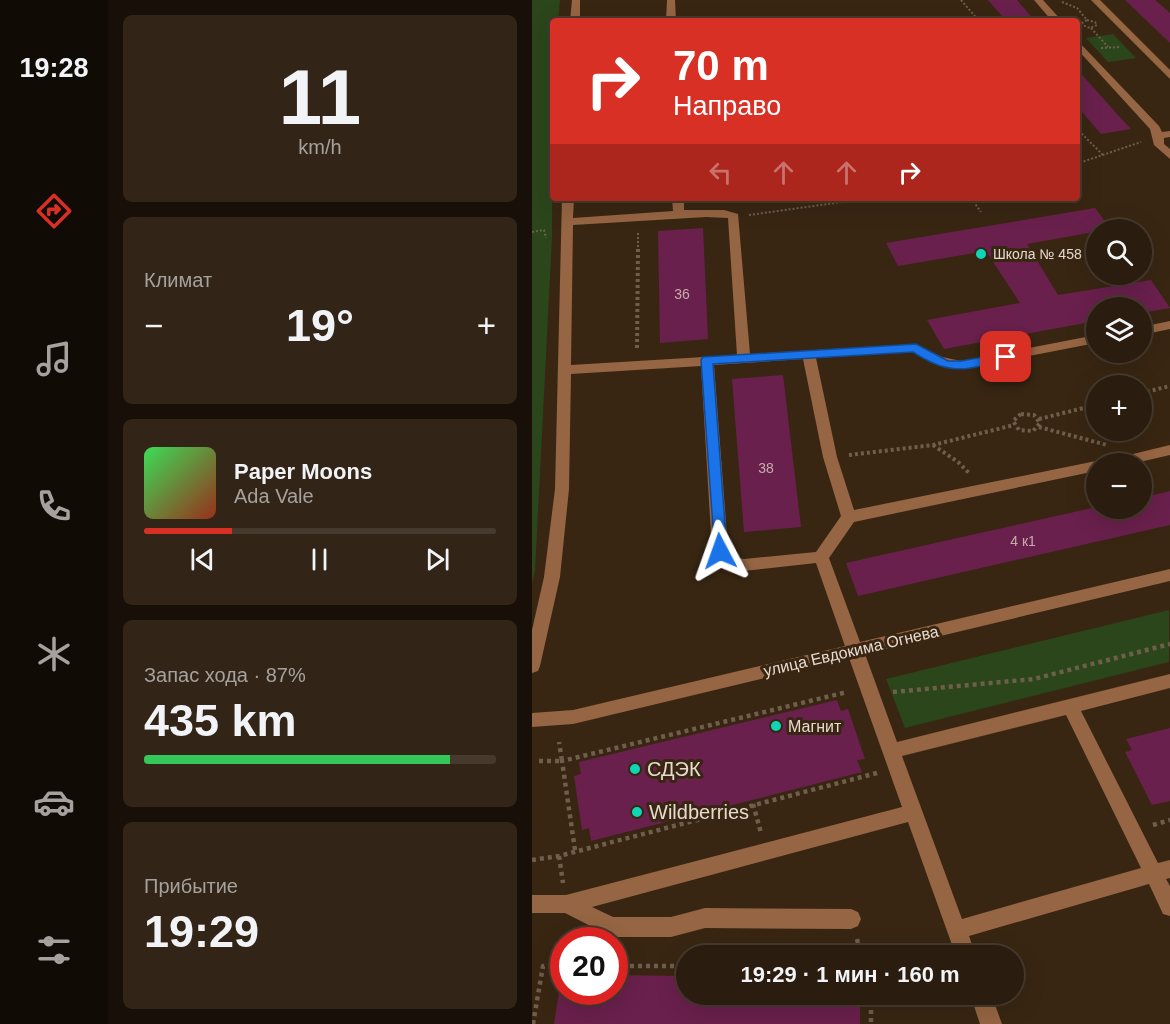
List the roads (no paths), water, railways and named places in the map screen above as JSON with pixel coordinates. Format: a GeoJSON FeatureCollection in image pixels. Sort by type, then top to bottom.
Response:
{"type":"FeatureCollection","features":[{"type":"Feature","properties":{"kind":"street"},"geometry":{"type":"LineString","coordinates":[[575,18],[576,0]]}},
{"type":"Feature","properties":{"kind":"street"},"geometry":{"type":"LineString","coordinates":[[670,0],[672,18]]}},
{"type":"Feature","properties":{"kind":"street"},"geometry":{"type":"LineString","coordinates":[[1038,0],[1054,18]]}},
{"type":"Feature","properties":{"kind":"street"},"geometry":{"type":"LineString","coordinates":[[1095,0],[1170,76]]}},
{"type":"Feature","properties":{"kind":"street"},"geometry":{"type":"LineString","coordinates":[[1080,46],[1154,128],[1159,145],[1170,156]]}},
{"type":"Feature","properties":{"kind":"street"},"geometry":{"type":"LineString","coordinates":[[1158,136],[1170,134]]}},
{"type":"Feature","properties":{"kind":"street"},"geometry":{"type":"LineString","coordinates":[[532,666],[552,578],[562,489],[568,201]]}},
{"type":"Feature","properties":{"kind":"street"},"geometry":{"type":"LineString","coordinates":[[678,201],[679,214]]}},
{"type":"Feature","properties":{"kind":"street"},"geometry":{"type":"LineString","coordinates":[[567,222],[679,214],[724,213],[734,216],[744,358]]}},
{"type":"Feature","properties":{"kind":"street"},"geometry":{"type":"LineString","coordinates":[[1152,329],[1170,325]]}},
{"type":"Feature","properties":{"kind":"street"},"geometry":{"type":"LineString","coordinates":[[563,370],[916,348],[936,361],[947,365],[961,365],[1086,341]]}},
{"type":"Feature","properties":{"kind":"street"},"geometry":{"type":"LineString","coordinates":[[808,354],[830,457],[849,517]]}},
{"type":"Feature","properties":{"kind":"street"},"geometry":{"type":"LineString","coordinates":[[707,360],[720,551],[729,562],[744,565],[821,557],[849,517],[1086,468]]}},
{"type":"Feature","properties":{"kind":"street"},"geometry":{"type":"LineString","coordinates":[[1152,454],[1170,450]]}},
{"type":"Feature","properties":{"kind":"street"},"geometry":{"type":"LineString","coordinates":[[821,557],[962,945]]}},
{"type":"Feature","properties":{"kind":"street","name":"улица Евдокима Огнева"},"geometry":{"type":"LineString","coordinates":[[532,720],[573,717],[1170,575]]}},
{"type":"Feature","properties":{"kind":"street"},"geometry":{"type":"LineString","coordinates":[[895,759],[1070,706],[1170,681]]}},
{"type":"Feature","properties":{"kind":"street"},"geometry":{"type":"LineString","coordinates":[[1070,706],[1161,872],[1170,907]]}},
{"type":"Feature","properties":{"kind":"street"},"geometry":{"type":"LineString","coordinates":[[532,904],[566,904],[914,812]]}},
{"type":"Feature","properties":{"kind":"street"},"geometry":{"type":"LineString","coordinates":[[957,930],[1161,872]]}},
{"type":"Feature","properties":{"kind":"street"},"geometry":{"type":"LineString","coordinates":[[566,904],[612,927],[672,927],[705,918],[851,919]]}},
{"type":"Feature","properties":{"kind":"street"},"geometry":{"type":"LineString","coordinates":[[984,1005],[991,1024]]}},
{"type":"Feature","properties":{"kind":"place","name":"Школа № 458"},"geometry":{"type":"Point","coordinates":[981,254]}},
{"type":"Feature","properties":{"kind":"place","name":"Магнит"},"geometry":{"type":"Point","coordinates":[776,726]}},
{"type":"Feature","properties":{"kind":"place","name":"СДЭК"},"geometry":{"type":"Point","coordinates":[635,769]}},
{"type":"Feature","properties":{"kind":"place","name":"Wildberries"},"geometry":{"type":"Point","coordinates":[637,812]}}]}
